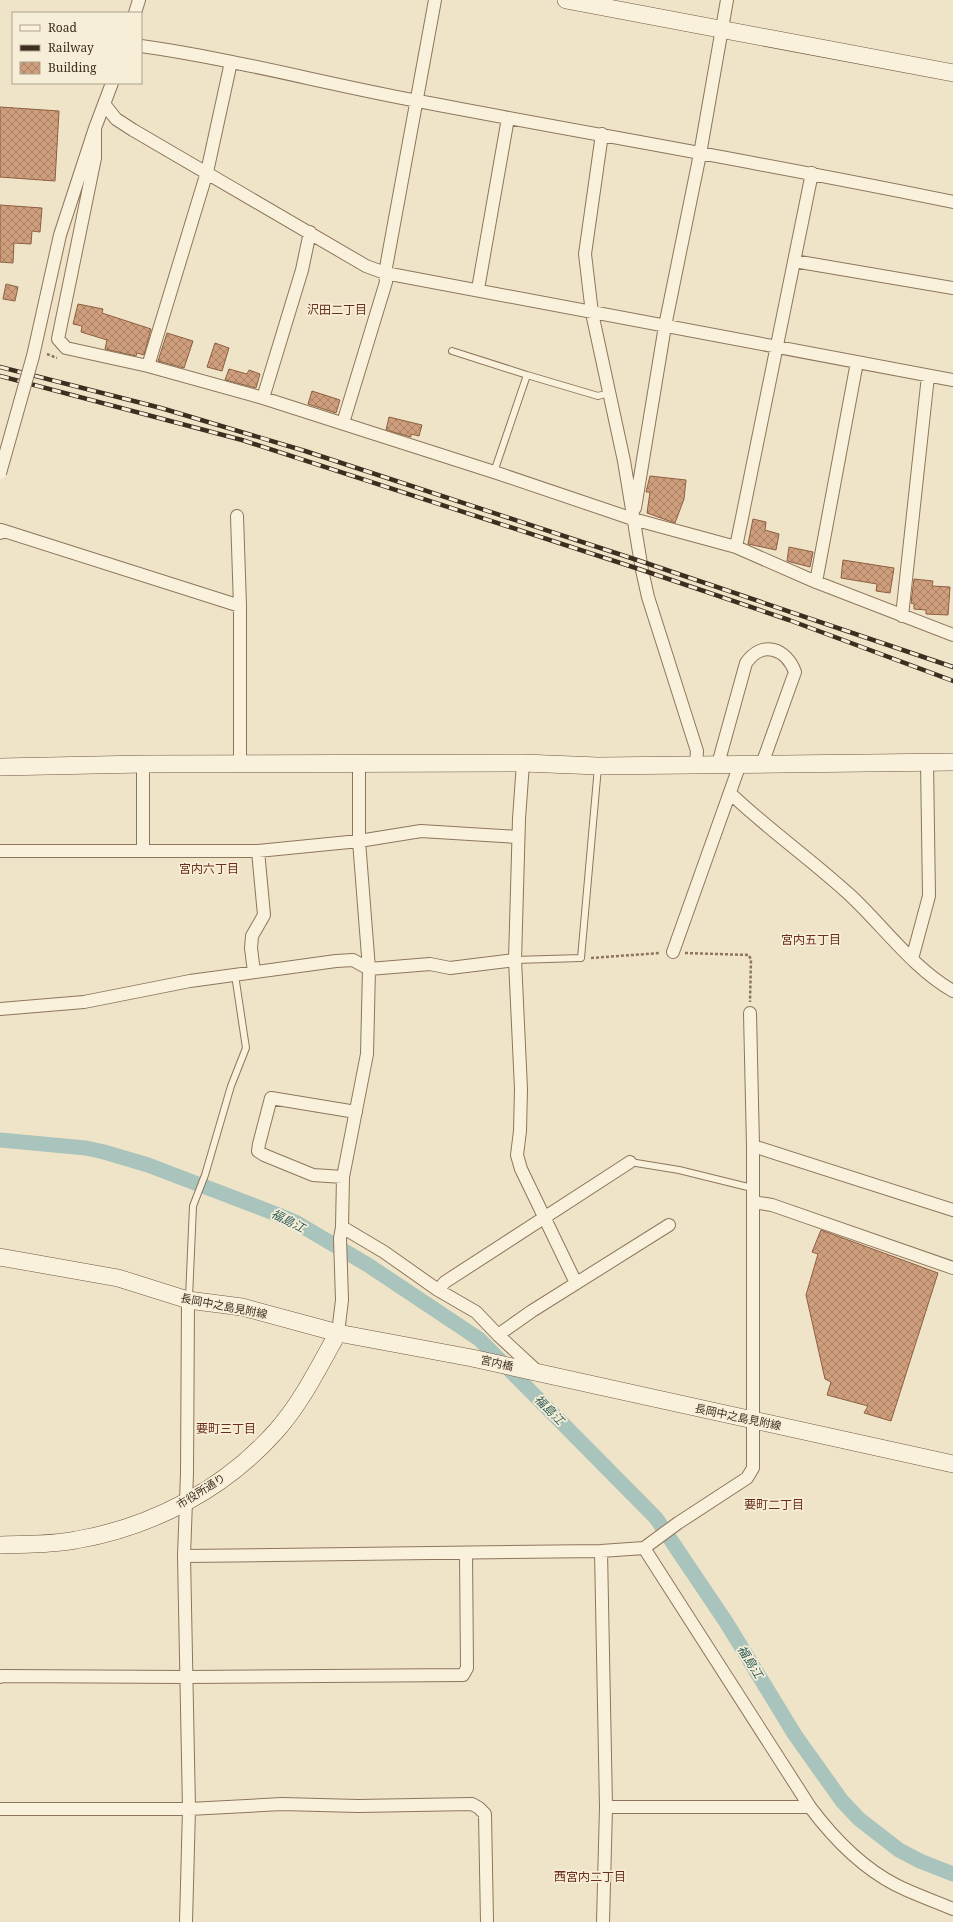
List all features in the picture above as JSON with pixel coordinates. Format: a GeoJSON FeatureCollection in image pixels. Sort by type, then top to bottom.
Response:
{"type":"FeatureCollection","features":[{"type":"Feature","properties":{"kind":"street"},"geometry":{"type":"LineString","coordinates":[[135,12],[139,0]]}},
{"type":"Feature","properties":{"kind":"street"},"geometry":{"type":"LineString","coordinates":[[343,423],[386,282],[385,273],[435,0]]}},
{"type":"Feature","properties":{"kind":"street"},"geometry":{"type":"LineString","coordinates":[[566,0],[953,73]]}},
{"type":"Feature","properties":{"kind":"street"},"geometry":{"type":"LineString","coordinates":[[634,519],[665,326],[700,154],[727,0]]}},
{"type":"Feature","properties":{"kind":"street"},"geometry":{"type":"LineString","coordinates":[[142,46],[185,52],[416,101],[602,134],[700,154],[812,173],[953,202]]}},
{"type":"Feature","properties":{"kind":"street"},"geometry":{"type":"LineString","coordinates":[[148,366],[207,172],[231,62]]}},
{"type":"Feature","properties":{"kind":"street"},"geometry":{"type":"LineString","coordinates":[[0,473],[33,356],[60,235],[95,128],[112,84]]}},
{"type":"Feature","properties":{"kind":"street"},"geometry":{"type":"LineString","coordinates":[[105,105],[116,119],[366,266],[385,273],[478,289],[592,313],[775,348],[953,380]]}},
{"type":"Feature","properties":{"kind":"street"},"geometry":{"type":"LineString","coordinates":[[478,289],[508,118]]}},
{"type":"Feature","properties":{"kind":"street"},"geometry":{"type":"LineString","coordinates":[[95,128],[95,158],[58,338],[66,348],[148,366],[263,398],[494,472],[634,519],[736,547],[816,582],[902,616],[953,634]]}},
{"type":"Feature","properties":{"kind":"street"},"geometry":{"type":"LineString","coordinates":[[602,134],[584,254],[592,313],[624,461],[640,560],[648,597],[696,751],[696,764]]}},
{"type":"Feature","properties":{"kind":"street"},"geometry":{"type":"LineString","coordinates":[[736,547],[775,348],[812,173]]}},
{"type":"Feature","properties":{"kind":"street"},"geometry":{"type":"LineString","coordinates":[[263,398],[302,270],[310,232]]}},
{"type":"Feature","properties":{"kind":"street"},"geometry":{"type":"LineString","coordinates":[[794,260],[953,288]]}},
{"type":"Feature","properties":{"kind":"street"},"geometry":{"type":"LineString","coordinates":[[816,582],[857,362]]}},
{"type":"Feature","properties":{"kind":"street"},"geometry":{"type":"LineString","coordinates":[[902,616],[928,376]]}},
{"type":"Feature","properties":{"kind":"street"},"geometry":{"type":"LineString","coordinates":[[237,516],[240,606],[240,764]]}},
{"type":"Feature","properties":{"kind":"street"},"geometry":{"type":"LineString","coordinates":[[0,533],[1,530],[240,606]]}},
{"type":"Feature","properties":{"kind":"street"},"geometry":{"type":"LineString","coordinates":[[718,764],[746,663],[750,657],[758,652],[769,649],[784,654],[792,664],[795,672],[762,764]]}},
{"type":"Feature","properties":{"kind":"street"},"geometry":{"type":"LineString","coordinates":[[912,959],[929,896],[927,762]]}},
{"type":"Feature","properties":{"kind":"street"},"geometry":{"type":"LineString","coordinates":[[0,767],[143,764],[523,763],[598,766],[953,762]]}},
{"type":"Feature","properties":{"kind":"street"},"geometry":{"type":"LineString","coordinates":[[523,763],[518,837],[515,960],[521,1090],[520,1131],[517,1155],[521,1169],[576,1283]]}},
{"type":"Feature","properties":{"kind":"street"},"geometry":{"type":"LineString","coordinates":[[143,764],[143,851]]}},
{"type":"Feature","properties":{"kind":"street"},"geometry":{"type":"LineString","coordinates":[[338,1333],[342,1300],[340,1273],[343,1177],[367,1054],[369,969],[359,841],[359,764]]}},
{"type":"Feature","properties":{"kind":"street"},"geometry":{"type":"LineString","coordinates":[[673,952],[731,794],[740,764]]}},
{"type":"Feature","properties":{"kind":"street"},"geometry":{"type":"LineString","coordinates":[[731,794],[760,821],[851,896],[912,959],[953,991]]}},
{"type":"Feature","properties":{"kind":"street"},"geometry":{"type":"LineString","coordinates":[[0,851],[258,851],[359,841],[421,831],[518,837]]}},
{"type":"Feature","properties":{"kind":"street"},"geometry":{"type":"LineString","coordinates":[[254,972],[251,948],[252,936],[264,916],[258,851]]}},
{"type":"Feature","properties":{"kind":"street"},"geometry":{"type":"LineString","coordinates":[[0,1010],[84,1002],[190,981],[353,960],[369,969],[430,964],[450,968],[515,960]]}},
{"type":"Feature","properties":{"kind":"street"},"geometry":{"type":"LineString","coordinates":[[184,1556],[601,1551],[648,1544],[747,1478],[754,1468],[753,1146],[750,1013]]}},
{"type":"Feature","properties":{"kind":"street"},"geometry":{"type":"LineString","coordinates":[[343,1177],[313,1175],[264,1155],[258,1151],[259,1144],[271,1098],[356,1112]]}},
{"type":"Feature","properties":{"kind":"street"},"geometry":{"type":"LineString","coordinates":[[753,1146],[953,1210]]}},
{"type":"Feature","properties":{"kind":"street"},"geometry":{"type":"LineString","coordinates":[[438,1290],[445,1282],[544,1216],[630,1162]]}},
{"type":"Feature","properties":{"kind":"street"},"geometry":{"type":"LineString","coordinates":[[753,1202],[772,1205],[953,1268]]}},
{"type":"Feature","properties":{"kind":"street"},"geometry":{"type":"LineString","coordinates":[[498,1335],[576,1283],[669,1225]]}},
{"type":"Feature","properties":{"kind":"street"},"geometry":{"type":"LineString","coordinates":[[341,1233],[384,1252],[438,1290],[476,1312],[498,1335],[539,1373]]}},
{"type":"Feature","properties":{"kind":"street","name":"長岡中之島見附線"},"geometry":{"type":"LineString","coordinates":[[0,1257],[118,1278],[188,1300],[242,1307],[338,1333],[472,1358]]}},
{"type":"Feature","properties":{"kind":"street"},"geometry":{"type":"LineString","coordinates":[[186,1922],[189,1809],[184,1556],[188,1300]]}},
{"type":"Feature","properties":{"kind":"street","name":"市役所通り"},"geometry":{"type":"LineString","coordinates":[[0,1545],[74,1541],[102,1535],[139,1524],[186,1503],[239,1466],[277,1430],[306,1389],[338,1333]]}},
{"type":"Feature","properties":{"kind":"street","name":"宮内橋"},"geometry":{"type":"LineString","coordinates":[[472,1358],[522,1369]]}},
{"type":"Feature","properties":{"kind":"street","name":"長岡中之島見附線"},"geometry":{"type":"LineString","coordinates":[[522,1369],[953,1464]]}},
{"type":"Feature","properties":{"kind":"street"},"geometry":{"type":"LineString","coordinates":[[648,1544],[810,1807],[841,1845],[878,1874],[896,1885],[953,1909]]}},
{"type":"Feature","properties":{"kind":"street"},"geometry":{"type":"LineString","coordinates":[[601,1551],[606,1807],[604,1922]]}},
{"type":"Feature","properties":{"kind":"street"},"geometry":{"type":"LineString","coordinates":[[0,1678],[2,1676],[186,1677],[463,1675],[467,1668],[466,1553]]}},
{"type":"Feature","properties":{"kind":"street"},"geometry":{"type":"LineString","coordinates":[[0,1809],[189,1809],[282,1804],[358,1806],[472,1804],[485,1814],[487,1922]]}},
{"type":"Feature","properties":{"kind":"street"},"geometry":{"type":"LineString","coordinates":[[606,1807],[810,1807]]}},
{"type":"Feature","properties":{"kind":"lane"},"geometry":{"type":"LineString","coordinates":[[452,351],[598,396],[609,393]]}},
{"type":"Feature","properties":{"kind":"lane"},"geometry":{"type":"LineString","coordinates":[[494,472],[527,375]]}},
{"type":"Feature","properties":{"kind":"lane"},"geometry":{"type":"LineString","coordinates":[[515,960],[581,958],[598,766]]}},
{"type":"Feature","properties":{"kind":"lane"},"geometry":{"type":"LineString","coordinates":[[188,1300],[193,1206],[205,1176],[231,1086],[246,1048],[236,975]]}},
{"type":"Feature","properties":{"kind":"lane"},"geometry":{"type":"LineString","coordinates":[[630,1162],[679,1170],[752,1188]]}},
{"type":"Feature","properties":{"kind":"path"},"geometry":{"type":"LineString","coordinates":[[581,958],[673,952],[749,956],[752,960],[750,1013]]}},
{"type":"Feature","properties":{"kind":"building"},"geometry":{"type":"Polygon","coordinates":[[[0,107],[59,111],[55,181],[0,177],[0,107]]]}},
{"type":"Feature","properties":{"kind":"building"},"geometry":{"type":"Polygon","coordinates":[[[0,205],[42,208],[40,232],[32,231],[31,244],[14,243],[13,263],[0,262],[0,205]]]}},
{"type":"Feature","properties":{"kind":"building"},"geometry":{"type":"Polygon","coordinates":[[[6,284],[18,287],[15,301],[3,299],[6,284]]]}},
{"type":"Feature","properties":{"kind":"building"},"geometry":{"type":"Polygon","coordinates":[[[78,304],[103,309],[102,313],[151,329],[144,355],[137,353],[136,356],[105,349],[107,340],[81,332],[82,326],[73,324],[78,304]]]}},
{"type":"Feature","properties":{"kind":"building"},"geometry":{"type":"Polygon","coordinates":[[[167,333],[193,341],[184,368],[158,361],[167,333]]]}},
{"type":"Feature","properties":{"kind":"building"},"geometry":{"type":"Polygon","coordinates":[[[215,343],[229,348],[222,371],[207,367],[215,343]]]}},
{"type":"Feature","properties":{"kind":"building"},"geometry":{"type":"Polygon","coordinates":[[[229,369],[247,374],[249,370],[260,374],[256,388],[225,380],[229,369]]]}},
{"type":"Feature","properties":{"kind":"building"},"geometry":{"type":"Polygon","coordinates":[[[312,391],[340,400],[336,413],[308,404],[312,391]]]}},
{"type":"Feature","properties":{"kind":"building"},"geometry":{"type":"Polygon","coordinates":[[[389,417],[422,425],[419,436],[411,434],[411,437],[386,430],[389,417]]]}},
{"type":"Feature","properties":{"kind":"building"},"geometry":{"type":"Polygon","coordinates":[[[650,476],[686,480],[684,499],[675,523],[647,513],[650,492],[646,492],[650,476]]]}},
{"type":"Feature","properties":{"kind":"building"},"geometry":{"type":"Polygon","coordinates":[[[753,519],[766,522],[765,530],[779,534],[776,550],[748,544],[753,519]]]}},
{"type":"Feature","properties":{"kind":"building"},"geometry":{"type":"Polygon","coordinates":[[[789,547],[813,552],[810,567],[787,561],[789,547]]]}},
{"type":"Feature","properties":{"kind":"building"},"geometry":{"type":"Polygon","coordinates":[[[843,560],[894,568],[890,593],[876,591],[877,584],[841,578],[843,560]]]}},
{"type":"Feature","properties":{"kind":"building"},"geometry":{"type":"Polygon","coordinates":[[[914,579],[933,581],[932,586],[950,587],[948,615],[926,614],[926,610],[914,609],[914,604],[911,603],[914,579]]]}},
{"type":"Feature","properties":{"kind":"building"},"geometry":{"type":"Polygon","coordinates":[[[821,1230],[938,1273],[891,1421],[864,1413],[868,1406],[827,1395],[831,1382],[825,1379],[806,1295],[818,1254],[812,1252],[821,1230]]]}},
{"type":"Feature","properties":{"kind":"waterway","name":"福島江"},"geometry":{"type":"LineString","coordinates":[[0,1140],[86,1148],[104,1152],[148,1165],[276,1214],[297,1223],[368,1265],[479,1339],[656,1518],[726,1622],[795,1735],[842,1801],[859,1819],[899,1850],[920,1861],[953,1874]]}},
{"type":"Feature","properties":{"kind":"railway"},"geometry":{"type":"LineString","coordinates":[[0,367],[161,408],[305,451],[640,561],[953,667]]}},
{"type":"Feature","properties":{"kind":"railway"},"geometry":{"type":"LineString","coordinates":[[0,376],[242,440],[642,570],[789,620],[953,681]]}},
{"type":"Feature","properties":{"kind":"district","name":"沢田二丁目"},"geometry":{"type":"Point","coordinates":[337,310]}},
{"type":"Feature","properties":{"kind":"district","name":"宮内六丁目"},"geometry":{"type":"Point","coordinates":[209,869]}},
{"type":"Feature","properties":{"kind":"district","name":"宮内五丁目"},"geometry":{"type":"Point","coordinates":[811,940]}},
{"type":"Feature","properties":{"kind":"district","name":"要町三丁目"},"geometry":{"type":"Point","coordinates":[226,1429]}},
{"type":"Feature","properties":{"kind":"district","name":"要町二丁目"},"geometry":{"type":"Point","coordinates":[774,1505]}},
{"type":"Feature","properties":{"kind":"district","name":"西宮内二丁目"},"geometry":{"type":"Point","coordinates":[590,1877]}}]}
